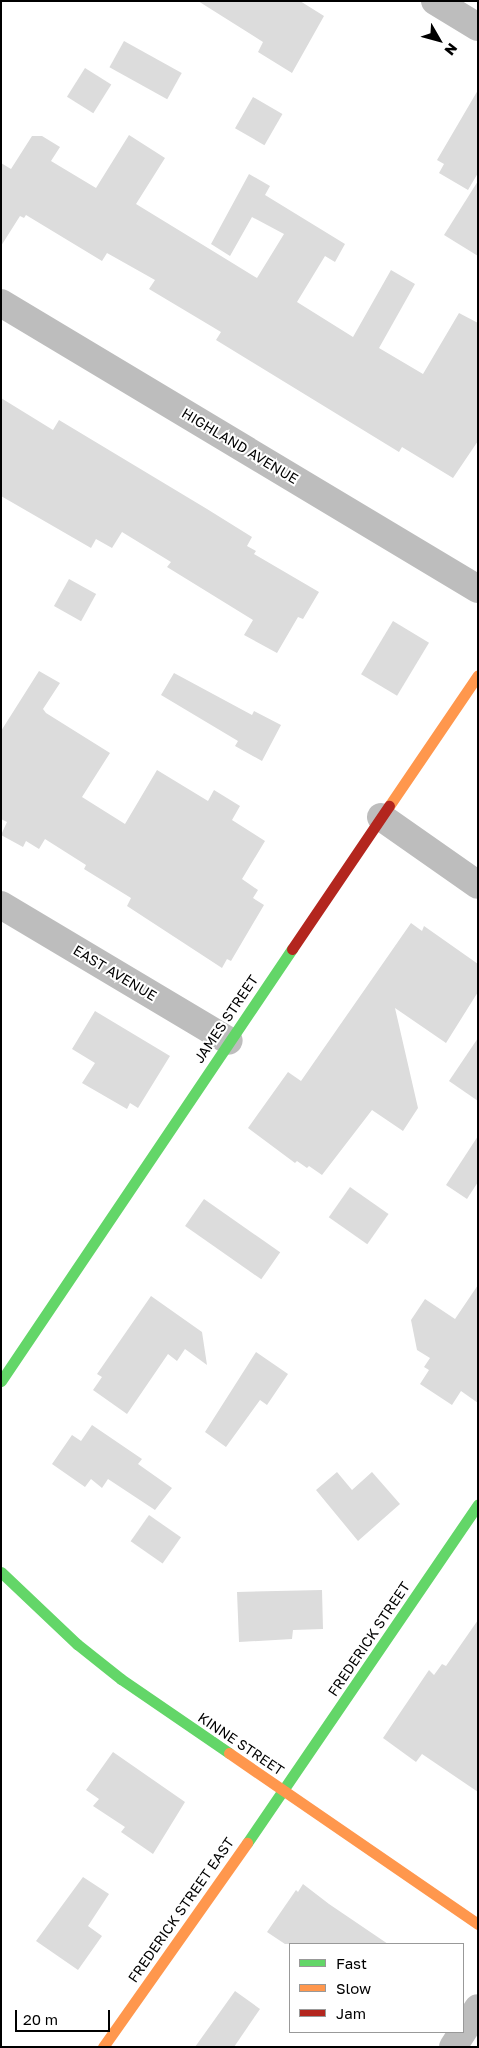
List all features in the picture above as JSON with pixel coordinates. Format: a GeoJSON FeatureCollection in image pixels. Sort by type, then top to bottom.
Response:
{"type":"FeatureCollection","features":[{"type":"Feature","properties":{"kind":"street"},"geometry":{"type":"LineString","coordinates":[[435,1],[478,27]]}},
{"type":"Feature","properties":{"kind":"street","name":"HIGHLAND AVENUE"},"geometry":{"type":"LineString","coordinates":[[1,303],[478,588]]}},
{"type":"Feature","properties":{"kind":"street","name":"JAMES STREET"},"geometry":{"type":"LineString","coordinates":[[1,1381],[478,675]]}},
{"type":"Feature","properties":{"kind":"street"},"geometry":{"type":"LineString","coordinates":[[381,817],[478,885]]}},
{"type":"Feature","properties":{"kind":"street","name":"EAST AVENUE"},"geometry":{"type":"LineString","coordinates":[[1,905],[229,1041]]}},
{"type":"Feature","properties":{"kind":"street","name":"FREDERICK STREET"},"geometry":{"type":"LineString","coordinates":[[284,1791],[478,1504]]}},
{"type":"Feature","properties":{"kind":"street","name":"KINNE STREET"},"geometry":{"type":"LineString","coordinates":[[1,1572],[77,1644],[121,1679],[478,1924]]}},
{"type":"Feature","properties":{"kind":"street","name":"FREDERICK STREET EAST"},"geometry":{"type":"LineString","coordinates":[[103,2047],[284,1791]]}},
{"type":"Feature","properties":{"kind":"street"},"geometry":{"type":"LineString","coordinates":[[464,2031],[478,2008]]}},
{"type":"Feature","properties":{"kind":"street"},"geometry":{"type":"LineString","coordinates":[[454,2047],[463,2033]]}},
{"type":"Feature","properties":{"kind":"building"},"geometry":{"type":"Polygon","coordinates":[[[198,1],[300,1],[324,16],[292,73],[258,52],[263,42],[198,1]]]}},
{"type":"Feature","properties":{"kind":"building"},"geometry":{"type":"Polygon","coordinates":[[[124,41],[182,73],[167,99],[109,67],[124,41]]]}},
{"type":"Feature","properties":{"kind":"building"},"geometry":{"type":"Polygon","coordinates":[[[85,68],[111,84],[93,113],[67,97],[85,68]]]}},
{"type":"Feature","properties":{"kind":"building"},"geometry":{"type":"Polygon","coordinates":[[[478,90],[478,173],[468,190],[439,173],[444,164],[437,160],[478,90]]]}},
{"type":"Feature","properties":{"kind":"building"},"geometry":{"type":"Polygon","coordinates":[[[253,97],[282,114],[264,145],[235,128],[253,97]]]}},
{"type":"Feature","properties":{"kind":"building"},"geometry":{"type":"Polygon","coordinates":[[[129,135],[165,158],[136,204],[257,278],[284,234],[252,217],[230,256],[211,244],[249,174],[270,186],[265,195],[345,244],[335,262],[325,256],[297,302],[353,337],[391,270],[415,284],[379,348],[423,374],[459,313],[478,323],[478,441],[453,478],[402,447],[399,452],[216,340],[221,332],[149,289],[155,280],[107,253],[102,261],[26,215],[24,218],[20,216],[1,246],[1,163],[11,169],[32,136],[42,136],[60,147],[51,161],[96,188],[129,135]]]}},
{"type":"Feature","properties":{"kind":"building"},"geometry":{"type":"Polygon","coordinates":[[[478,181],[478,256],[444,235],[478,181]]]}},
{"type":"Feature","properties":{"kind":"building"},"geometry":{"type":"Polygon","coordinates":[[[1,398],[53,430],[59,420],[207,509],[252,537],[247,546],[256,551],[254,554],[319,592],[303,619],[298,617],[277,653],[244,635],[253,620],[167,567],[171,562],[122,532],[112,548],[96,539],[91,548],[1,496],[1,398]]]}},
{"type":"Feature","properties":{"kind":"building"},"geometry":{"type":"Polygon","coordinates":[[[69,579],[96,594],[81,621],[54,606],[69,579]]]}},
{"type":"Feature","properties":{"kind":"building"},"geometry":{"type":"Polygon","coordinates":[[[393,621],[429,643],[397,696],[361,674],[393,621]]]}},
{"type":"Feature","properties":{"kind":"building"},"geometry":{"type":"Polygon","coordinates":[[[39,671],[60,683],[43,709],[46,713],[110,753],[82,797],[125,824],[157,770],[208,801],[214,790],[240,806],[232,820],[265,841],[242,879],[258,890],[253,898],[264,905],[231,961],[227,959],[222,968],[127,906],[131,898],[84,869],[86,865],[45,839],[39,849],[26,841],[23,847],[1,835],[7,822],[1,819],[1,731],[39,671]]]}},
{"type":"Feature","properties":{"kind":"building"},"geometry":{"type":"Polygon","coordinates":[[[174,673],[252,715],[254,711],[281,725],[262,761],[235,746],[238,741],[161,695],[174,673]]]}},
{"type":"Feature","properties":{"kind":"building"},"geometry":{"type":"Polygon","coordinates":[[[411,923],[422,931],[424,926],[478,964],[478,992],[446,1043],[395,1008],[418,1108],[403,1131],[372,1110],[322,1175],[309,1166],[307,1168],[297,1161],[295,1163],[248,1128],[288,1072],[301,1081],[411,923]]]}},
{"type":"Feature","properties":{"kind":"building"},"geometry":{"type":"Polygon","coordinates":[[[95,1011],[170,1056],[138,1108],[130,1103],[127,1109],[82,1083],[95,1063],[72,1049],[95,1011]]]}},
{"type":"Feature","properties":{"kind":"building"},"geometry":{"type":"Polygon","coordinates":[[[478,1038],[478,1101],[449,1081],[478,1038]]]}},
{"type":"Feature","properties":{"kind":"building"},"geometry":{"type":"Polygon","coordinates":[[[478,1136],[478,1182],[467,1199],[446,1185],[478,1136]]]}},
{"type":"Feature","properties":{"kind":"building"},"geometry":{"type":"Polygon","coordinates":[[[350,1187],[389,1214],[367,1244],[329,1217],[350,1187]]]}},
{"type":"Feature","properties":{"kind":"building"},"geometry":{"type":"Polygon","coordinates":[[[204,1199],[280,1252],[261,1279],[185,1226],[204,1199]]]}},
{"type":"Feature","properties":{"kind":"building"},"geometry":{"type":"Polygon","coordinates":[[[478,1285],[478,1403],[461,1391],[452,1405],[420,1384],[429,1370],[424,1367],[430,1358],[417,1350],[411,1320],[425,1299],[455,1319],[478,1285]]]}},
{"type":"Feature","properties":{"kind":"building"},"geometry":{"type":"Polygon","coordinates":[[[151,1296],[202,1332],[207,1365],[185,1349],[177,1361],[168,1354],[127,1414],[93,1390],[102,1377],[97,1374],[151,1296]]]}},
{"type":"Feature","properties":{"kind":"building"},"geometry":{"type":"Polygon","coordinates":[[[256,1352],[288,1374],[267,1405],[260,1400],[226,1447],[205,1432],[256,1352]]]}},
{"type":"Feature","properties":{"kind":"building"},"geometry":{"type":"Polygon","coordinates":[[[92,1425],[142,1459],[138,1464],[172,1488],[155,1510],[108,1479],[102,1488],[91,1479],[85,1487],[52,1464],[72,1435],[81,1441],[92,1425]]]}},
{"type":"Feature","properties":{"kind":"building"},"geometry":{"type":"Polygon","coordinates":[[[337,1472],[352,1490],[372,1472],[400,1504],[358,1541],[316,1490],[337,1472]]]}},
{"type":"Feature","properties":{"kind":"building"},"geometry":{"type":"Polygon","coordinates":[[[149,1515],[181,1537],[163,1564],[131,1541],[149,1515]]]}},
{"type":"Feature","properties":{"kind":"building"},"geometry":{"type":"Polygon","coordinates":[[[322,1590],[323,1629],[293,1630],[292,1639],[239,1642],[237,1592],[322,1590]]]}},
{"type":"Feature","properties":{"kind":"building"},"geometry":{"type":"Polygon","coordinates":[[[478,1620],[478,1792],[422,1754],[416,1762],[383,1738],[429,1670],[434,1675],[442,1664],[446,1666],[478,1620]]]}},
{"type":"Feature","properties":{"kind":"building"},"geometry":{"type":"Polygon","coordinates":[[[113,1752],[185,1802],[153,1854],[121,1832],[125,1827],[93,1806],[99,1799],[86,1790],[113,1752]]]}},
{"type":"Feature","properties":{"kind":"building"},"geometry":{"type":"Polygon","coordinates":[[[83,1877],[109,1894],[88,1926],[102,1936],[78,1970],[36,1941],[83,1877]]]}},
{"type":"Feature","properties":{"kind":"building"},"geometry":{"type":"Polygon","coordinates":[[[303,1884],[387,1943],[285,1944],[267,1932],[296,1890],[298,1892],[303,1884]]]}},
{"type":"Feature","properties":{"kind":"building"},"geometry":{"type":"Polygon","coordinates":[[[235,1991],[260,2009],[234,2047],[195,2047],[235,1991]]]}},
{"type":"Feature","properties":{"kind":"traffic: fast"},"geometry":{"type":"LineString","coordinates":[[1,1381],[292,949]]}},
{"type":"Feature","properties":{"kind":"traffic: fast"},"geometry":{"type":"LineString","coordinates":[[247,1843],[478,1504]]}},
{"type":"Feature","properties":{"kind":"traffic: fast"},"geometry":{"type":"LineString","coordinates":[[1,1572],[77,1644],[121,1679],[229,1753]]}},
{"type":"Feature","properties":{"kind":"traffic: slow"},"geometry":{"type":"LineString","coordinates":[[389,806],[478,675]]}},
{"type":"Feature","properties":{"kind":"traffic: slow"},"geometry":{"type":"LineString","coordinates":[[229,1753],[478,1924]]}},
{"type":"Feature","properties":{"kind":"traffic: slow"},"geometry":{"type":"LineString","coordinates":[[103,2047],[247,1843]]}},
{"type":"Feature","properties":{"kind":"traffic: jam"},"geometry":{"type":"LineString","coordinates":[[292,949],[389,806]]}}]}
